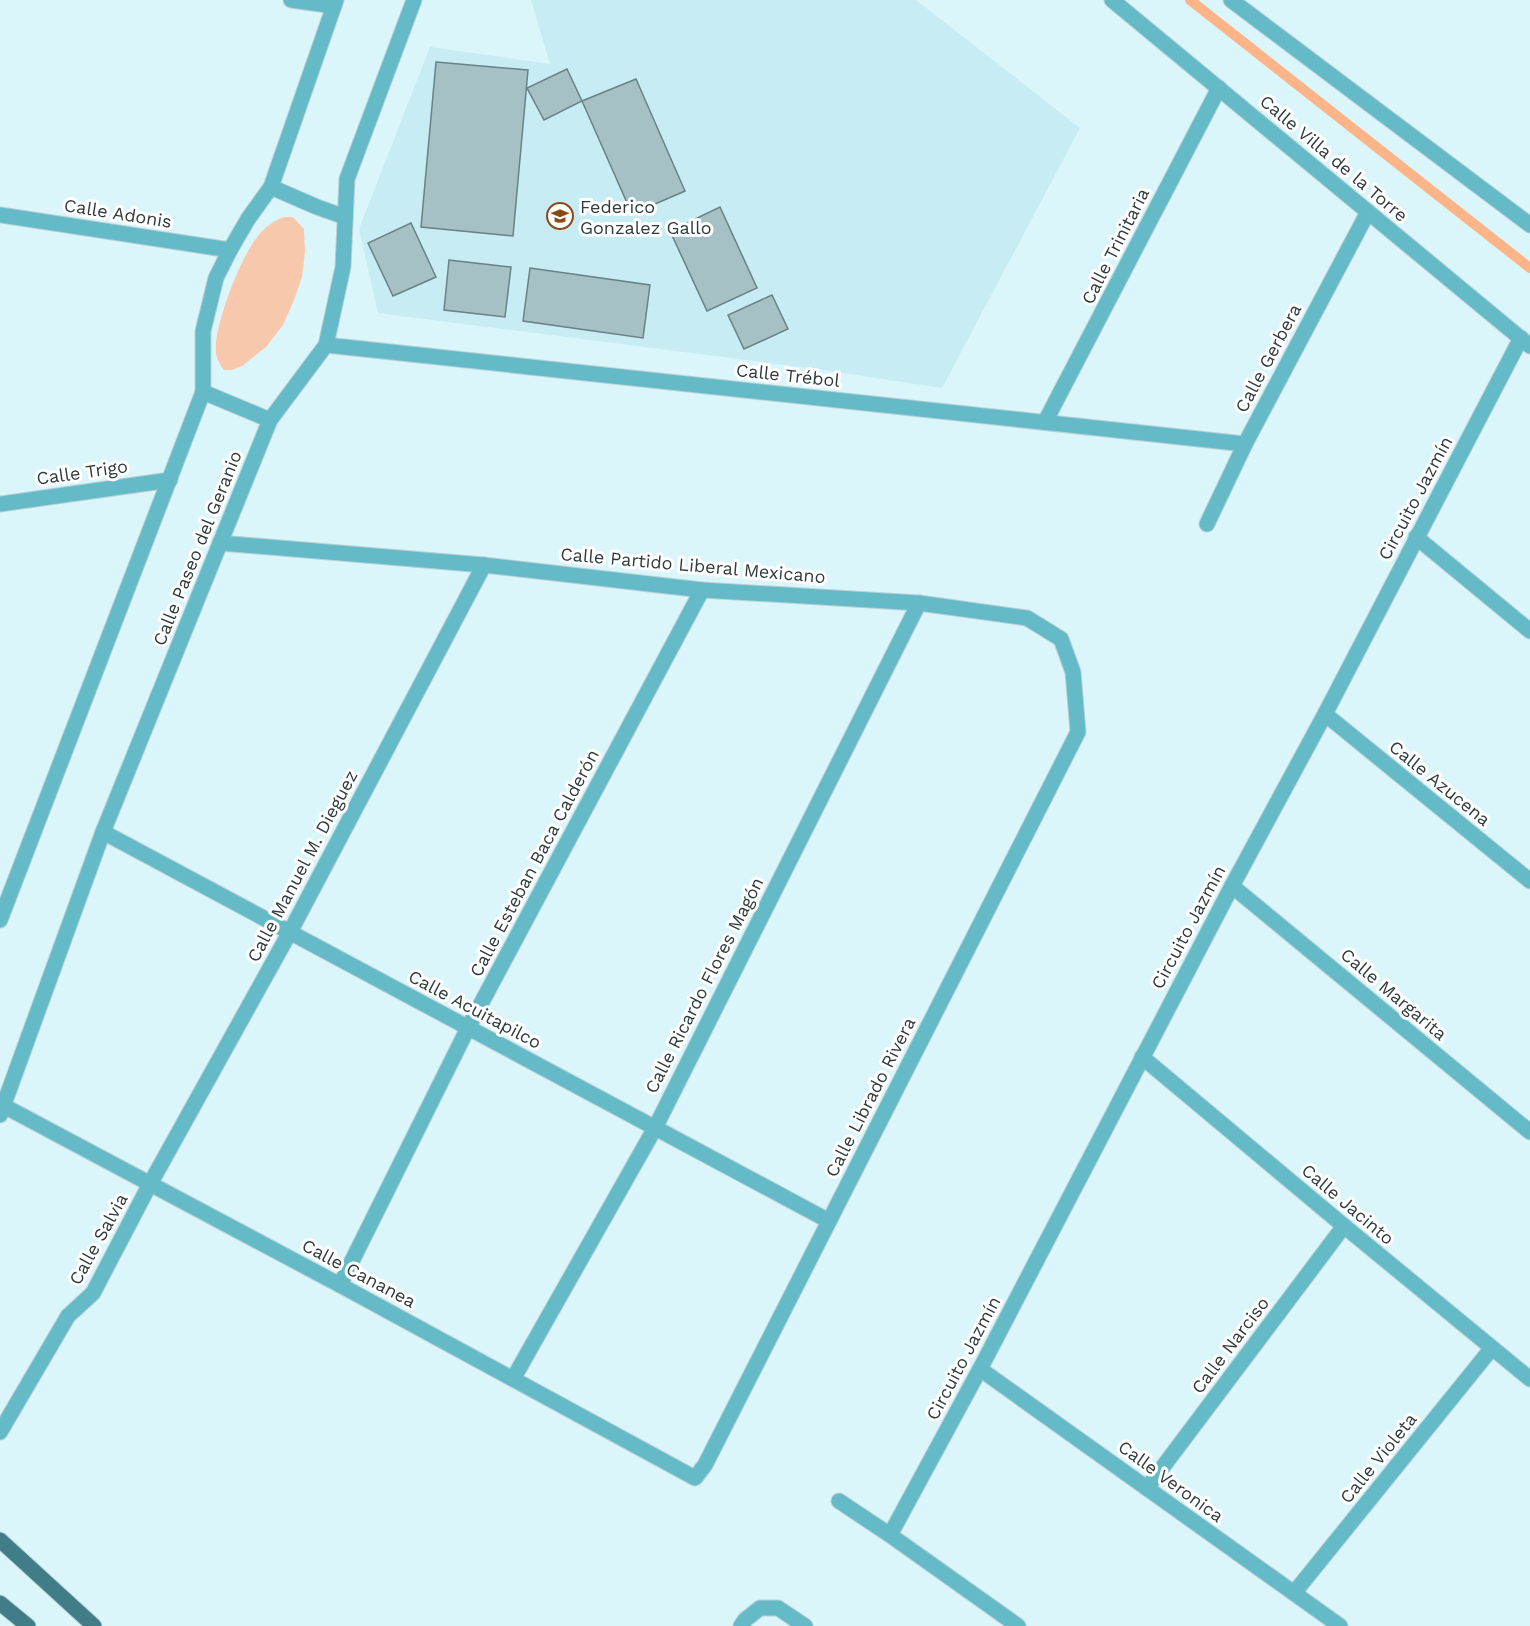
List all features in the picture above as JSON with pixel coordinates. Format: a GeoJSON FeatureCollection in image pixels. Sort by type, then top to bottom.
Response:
{"type":"FeatureCollection","features":[{"type":"Feature","properties":{"kind":"main road"},"geometry":{"type":"LineString","coordinates":[[0,1540],[94,1626]]}},
{"type":"Feature","properties":{"kind":"main road"},"geometry":{"type":"LineString","coordinates":[[0,1603],[24,1625]]}},
{"type":"Feature","properties":{"kind":"street"},"geometry":{"type":"LineString","coordinates":[[0,920],[203,392],[203,331],[216,278],[248,219],[271,187],[335,3],[291,0]]}},
{"type":"Feature","properties":{"kind":"street","name":"Calle Paseo del Geranio"},"geometry":{"type":"LineString","coordinates":[[2,1111],[103,832],[270,420],[327,345],[343,267],[347,179],[414,0]]}},
{"type":"Feature","properties":{"kind":"street","name":"Calle Villa de la Torre"},"geometry":{"type":"LineString","coordinates":[[1113,0],[1525,342]]}},
{"type":"Feature","properties":{"kind":"street"},"geometry":{"type":"LineString","coordinates":[[1231,0],[1530,225]]}},
{"type":"Feature","properties":{"kind":"street","name":"Calle Trinitaria"},"geometry":{"type":"LineString","coordinates":[[1045,422],[1219,88]]}},
{"type":"Feature","properties":{"kind":"street"},"geometry":{"type":"LineString","coordinates":[[271,187],[345,217]]}},
{"type":"Feature","properties":{"kind":"street","name":"Calle Gerbera"},"geometry":{"type":"LineString","coordinates":[[1207,524],[1245,444],[1368,212]]}},
{"type":"Feature","properties":{"kind":"street","name":"Calle Adonis"},"geometry":{"type":"LineString","coordinates":[[0,216],[230,250]]}},
{"type":"Feature","properties":{"kind":"street","name":"Circuito Jazmín"},"geometry":{"type":"LineString","coordinates":[[890,1535],[980,1369],[1416,537],[1525,342]]}},
{"type":"Feature","properties":{"kind":"street","name":"Calle Trébol"},"geometry":{"type":"LineString","coordinates":[[327,345],[1245,444]]}},
{"type":"Feature","properties":{"kind":"street"},"geometry":{"type":"LineString","coordinates":[[203,392],[270,420]]}},
{"type":"Feature","properties":{"kind":"street","name":"Calle Trigo"},"geometry":{"type":"LineString","coordinates":[[0,504],[170,480]]}},
{"type":"Feature","properties":{"kind":"street"},"geometry":{"type":"LineString","coordinates":[[1416,537],[1530,631]]}},
{"type":"Feature","properties":{"kind":"street","name":"Calle Partido Liberal Mexicano"},"geometry":{"type":"LineString","coordinates":[[220,543],[484,565],[702,590],[918,603],[1027,618],[1061,639],[1072,672],[1078,732]]}},
{"type":"Feature","properties":{"kind":"street","name":"Calle Manuel M. Dieguez"},"geometry":{"type":"LineString","coordinates":[[150,1184],[290,932],[484,565]]}},
{"type":"Feature","properties":{"kind":"street","name":"Calle Esteban Baca Calderón"},"geometry":{"type":"LineString","coordinates":[[340,1285],[468,1028],[702,590]]}},
{"type":"Feature","properties":{"kind":"street","name":"Calle Ricardo Flores Magón"},"geometry":{"type":"LineString","coordinates":[[513,1379],[655,1128],[918,603]]}},
{"type":"Feature","properties":{"kind":"street","name":"Calle Azucena"},"geometry":{"type":"LineString","coordinates":[[1325,714],[1530,881]]}},
{"type":"Feature","properties":{"kind":"street","name":"Calle Librado Rivera"},"geometry":{"type":"LineString","coordinates":[[695,1478],[705,1465],[1078,732]]}},
{"type":"Feature","properties":{"kind":"street","name":"Calle Acuitapilco"},"geometry":{"type":"LineString","coordinates":[[103,832],[829,1221]]}},
{"type":"Feature","properties":{"kind":"street","name":"Calle Margarita"},"geometry":{"type":"LineString","coordinates":[[1232,886],[1530,1132]]}},
{"type":"Feature","properties":{"kind":"street","name":"Calle Jacinto"},"geometry":{"type":"LineString","coordinates":[[1142,1057],[1530,1379]]}},
{"type":"Feature","properties":{"kind":"street","name":"Calle Cananea"},"geometry":{"type":"LineString","coordinates":[[2,1111],[150,1184],[695,1478]]}},
{"type":"Feature","properties":{"kind":"street","name":"Calle Salvia"},"geometry":{"type":"LineString","coordinates":[[0,1432],[68,1316],[93,1293],[150,1184]]}},
{"type":"Feature","properties":{"kind":"street","name":"Calle Narciso"},"geometry":{"type":"LineString","coordinates":[[1147,1488],[1344,1226]]}},
{"type":"Feature","properties":{"kind":"street","name":"Calle Violeta"},"geometry":{"type":"LineString","coordinates":[[1294,1593],[1492,1348]]}},
{"type":"Feature","properties":{"kind":"street","name":"Calle Veronica"},"geometry":{"type":"LineString","coordinates":[[980,1369],[1340,1626]]}},
{"type":"Feature","properties":{"kind":"street"},"geometry":{"type":"LineString","coordinates":[[839,1501],[1018,1626]]}},
{"type":"Feature","properties":{"kind":"street"},"geometry":{"type":"LineString","coordinates":[[741,1626],[760,1608],[778,1608],[806,1626]]}},
{"type":"Feature","properties":{"kind":"shaded area"},"geometry":{"type":"Polygon","coordinates":[[[531,0],[916,0],[1080,128],[942,388],[816,369],[378,313],[359,229],[430,47],[550,64],[531,0]]]}},
{"type":"Feature","properties":{"kind":"shaded area"},"geometry":{"type":"Polygon","coordinates":[[[293,217],[304,229],[305,252],[302,277],[294,300],[283,325],[266,347],[242,366],[224,370],[216,356],[216,341],[223,310],[236,275],[258,236],[276,220],[293,217]]]}},
{"type":"Feature","properties":{"kind":"building"},"geometry":{"type":"Polygon","coordinates":[[[436,62],[528,70],[513,236],[421,227],[436,62]]]}},
{"type":"Feature","properties":{"kind":"building"},"geometry":{"type":"Polygon","coordinates":[[[567,69],[582,101],[544,120],[527,88],[567,69]]]}},
{"type":"Feature","properties":{"kind":"building"},"geometry":{"type":"Polygon","coordinates":[[[636,79],[685,191],[632,214],[582,101],[636,79]]]}},
{"type":"Feature","properties":{"kind":"building"},"geometry":{"type":"Polygon","coordinates":[[[720,207],[757,288],[707,311],[670,231],[720,207]]]}},
{"type":"Feature","properties":{"kind":"building"},"geometry":{"type":"Polygon","coordinates":[[[411,223],[436,277],[393,296],[368,243],[411,223]]]}},
{"type":"Feature","properties":{"kind":"building"},"geometry":{"type":"Polygon","coordinates":[[[449,260],[511,267],[505,317],[444,310],[449,260]]]}},
{"type":"Feature","properties":{"kind":"building"},"geometry":{"type":"Polygon","coordinates":[[[530,268],[650,285],[643,338],[523,321],[530,268]]]}},
{"type":"Feature","properties":{"kind":"building"},"geometry":{"type":"Polygon","coordinates":[[[772,295],[788,329],[744,349],[728,315],[772,295]]]}},
{"type":"Feature","properties":{"kind":"waterway"},"geometry":{"type":"LineString","coordinates":[[1190,0],[1530,268]]}},
{"type":"Feature","properties":{"kind":"place","name":"Federico Gonzalez Gallo"},"geometry":{"type":"Point","coordinates":[560,216]}}]}
